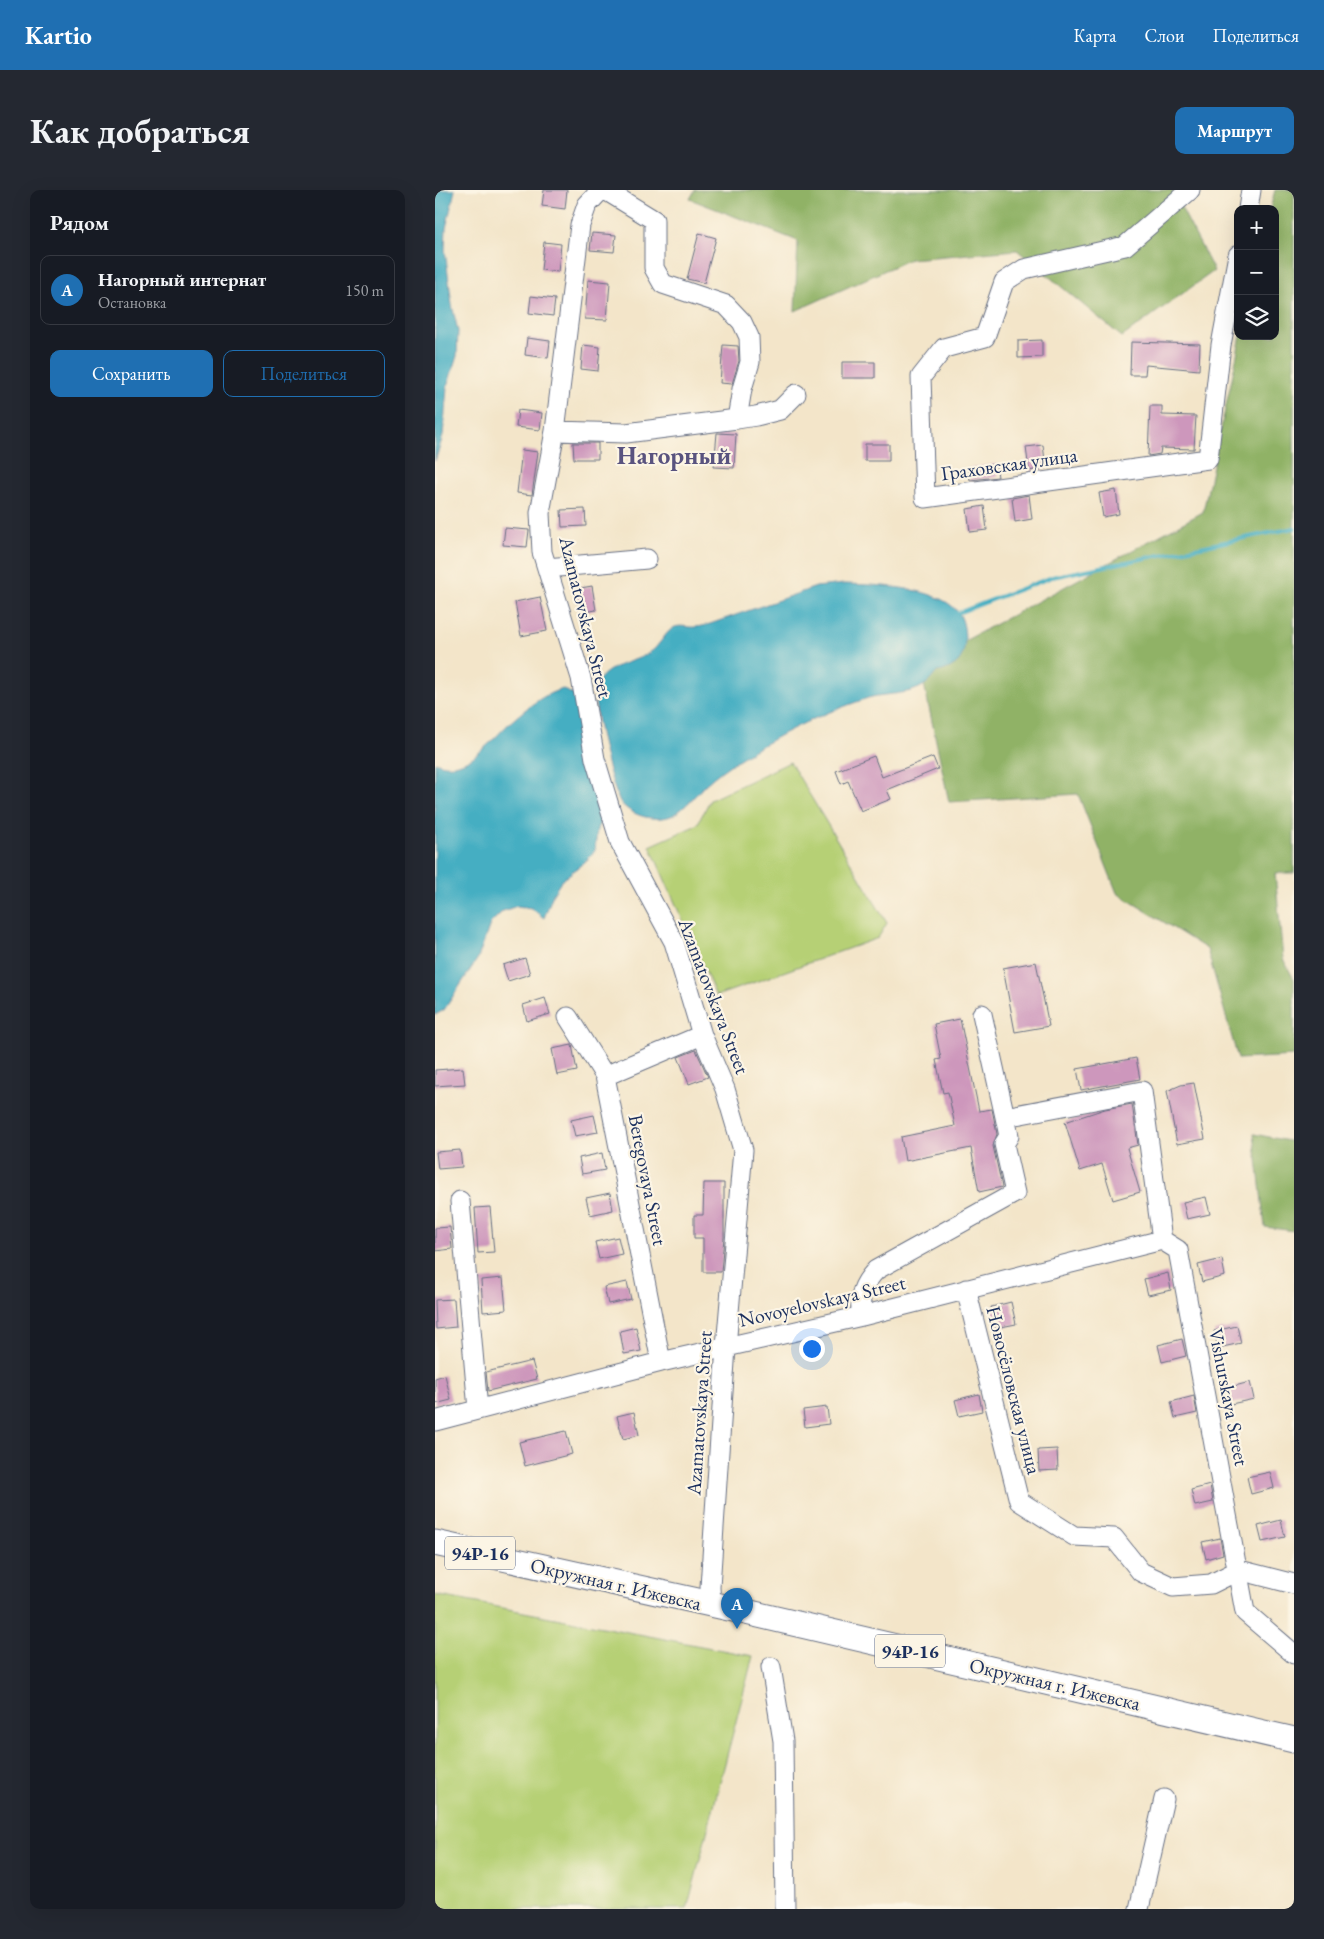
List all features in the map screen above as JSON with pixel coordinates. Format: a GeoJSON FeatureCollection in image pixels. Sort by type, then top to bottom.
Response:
{"type":"FeatureCollection","features":[{"type":"Feature","properties":{"kind":"main road","name":"Окружная г. Ижевска"},"geometry":{"type":"LineString","coordinates":[[435,1543],[1294,1740]]}},
{"type":"Feature","properties":{"kind":"street"},"geometry":{"type":"LineString","coordinates":[[603,190],[654,220],[654,268],[663,284],[725,305],[742,322],[749,337],[750,362],[742,389],[737,419]]}},
{"type":"Feature","properties":{"kind":"street","name":"Azamatovskaya Street"},"geometry":{"type":"LineString","coordinates":[[603,190],[587,205],[580,225],[555,431],[539,513],[542,552],[581,678],[595,759],[620,842],[674,942],[702,1035],[725,1089],[743,1150],[726,1347],[710,1587],[711,1605]]}},
{"type":"Feature","properties":{"kind":"street","name":"Граховская улица"},"geometry":{"type":"LineString","coordinates":[[1190,190],[1125,246],[1024,269],[1004,282],[985,337],[944,348],[921,377],[925,498],[1208,459],[1221,345],[1234,277]]}},
{"type":"Feature","properties":{"kind":"street"},"geometry":{"type":"LineString","coordinates":[[1248,205],[1251,190]]}},
{"type":"Feature","properties":{"kind":"street"},"geometry":{"type":"LineString","coordinates":[[555,431],[626,433],[737,419],[780,410],[796,394]]}},
{"type":"Feature","properties":{"kind":"street"},"geometry":{"type":"LineString","coordinates":[[547,568],[647,558]]}},
{"type":"Feature","properties":{"kind":"street"},"geometry":{"type":"LineString","coordinates":[[862,1316],[859,1303],[866,1281],[876,1270],[1015,1193],[1004,1144],[1009,1136],[982,1014]]}},
{"type":"Feature","properties":{"kind":"street","name":"Beregovaya Street"},"geometry":{"type":"LineString","coordinates":[[568,1017],[605,1076],[661,1362]]}},
{"type":"Feature","properties":{"kind":"street"},"geometry":{"type":"LineString","coordinates":[[605,1076],[702,1035]]}},
{"type":"Feature","properties":{"kind":"street"},"geometry":{"type":"LineString","coordinates":[[1005,1117],[1142,1091],[1162,1240]]}},
{"type":"Feature","properties":{"kind":"street"},"geometry":{"type":"LineString","coordinates":[[460,1201],[478,1410]]}},
{"type":"Feature","properties":{"kind":"street","name":"Novoyelovskaya Street"},"geometry":{"type":"LineString","coordinates":[[435,1421],[661,1362],[862,1316],[1162,1240]]}},
{"type":"Feature","properties":{"kind":"street","name":"Vishurskaya Street"},"geometry":{"type":"LineString","coordinates":[[1162,1240],[1178,1250],[1239,1570],[1245,1612],[1294,1654]]}},
{"type":"Feature","properties":{"kind":"street","name":"Новосёловская улица"},"geometry":{"type":"LineString","coordinates":[[966,1289],[1019,1501],[1074,1536],[1114,1538],[1141,1572],[1173,1587],[1211,1584],[1239,1570]]}},
{"type":"Feature","properties":{"kind":"street"},"geometry":{"type":"LineString","coordinates":[[1239,1570],[1294,1584]]}},
{"type":"Feature","properties":{"kind":"street"},"geometry":{"type":"LineString","coordinates":[[771,1667],[783,1742],[785,1909]]}},
{"type":"Feature","properties":{"kind":"street"},"geometry":{"type":"LineString","coordinates":[[1139,1909],[1164,1799]]}},
{"type":"Feature","properties":{"kind":"green space"},"geometry":{"type":"Polygon","coordinates":[[[695,190],[1172,190],[1214,271],[1122,337],[1017,250],[910,259],[795,311],[798,241],[690,199],[695,190]]]}},
{"type":"Feature","properties":{"kind":"green space"},"geometry":{"type":"Polygon","coordinates":[[[1275,190],[1294,190],[1294,873],[1275,873],[1283,959],[1294,979],[1294,1056],[1238,1059],[1207,949],[1117,893],[1078,794],[949,802],[920,665],[1203,512],[1240,340],[1279,340],[1279,205],[1271,205],[1275,190]]]}},
{"type":"Feature","properties":{"kind":"green space"},"geometry":{"type":"Polygon","coordinates":[[[790,762],[887,923],[878,938],[716,996],[650,846],[697,825],[710,800],[790,762]]]}},
{"type":"Feature","properties":{"kind":"green space"},"geometry":{"type":"Polygon","coordinates":[[[1254,1134],[1294,1142],[1294,1231],[1265,1227],[1254,1134]]]}},
{"type":"Feature","properties":{"kind":"green space"},"geometry":{"type":"Polygon","coordinates":[[[435,1595],[753,1656],[687,1909],[435,1909],[435,1595]]]}},
{"type":"Feature","properties":{"kind":"water"},"geometry":{"type":"Polygon","coordinates":[[[435,190],[455,190],[446,228],[445,250],[452,305],[458,331],[457,356],[447,387],[443,436],[435,461],[435,190]]]}},
{"type":"Feature","properties":{"kind":"water"},"geometry":{"type":"Polygon","coordinates":[[[844,584],[888,586],[905,589],[921,592],[948,603],[958,612],[964,625],[965,645],[961,658],[950,668],[937,672],[928,682],[913,690],[865,699],[794,728],[746,755],[721,772],[706,784],[691,801],[671,816],[653,818],[627,809],[621,803],[612,780],[599,726],[595,695],[596,686],[600,679],[619,665],[649,653],[673,628],[681,626],[697,627],[710,624],[816,587],[844,584]]]}},
{"type":"Feature","properties":{"kind":"water"},"geometry":{"type":"Polygon","coordinates":[[[563,689],[576,696],[604,814],[597,829],[595,850],[588,859],[562,880],[553,894],[544,918],[531,908],[517,906],[503,911],[490,924],[478,958],[444,1010],[435,1015],[435,762],[447,765],[469,760],[531,705],[543,697],[563,689]]]}},
{"type":"Feature","properties":{"kind":"building"},"geometry":{"type":"Polygon","coordinates":[[[544,190],[567,190],[565,209],[542,206],[544,190]]]}},
{"type":"Feature","properties":{"kind":"building"},"geometry":{"type":"Polygon","coordinates":[[[592,233],[616,235],[614,252],[590,250],[592,233]]]}},
{"type":"Feature","properties":{"kind":"building"},"geometry":{"type":"Polygon","coordinates":[[[699,233],[716,238],[704,283],[687,279],[699,233]]]}},
{"type":"Feature","properties":{"kind":"building"},"geometry":{"type":"Polygon","coordinates":[[[544,242],[561,244],[558,272],[541,270],[544,242]]]}},
{"type":"Feature","properties":{"kind":"building"},"geometry":{"type":"Polygon","coordinates":[[[588,280],[610,282],[607,320],[585,319],[588,280]]]}},
{"type":"Feature","properties":{"kind":"building"},"geometry":{"type":"Polygon","coordinates":[[[531,296],[555,299],[553,316],[529,313],[531,296]]]}},
{"type":"Feature","properties":{"kind":"building"},"geometry":{"type":"Polygon","coordinates":[[[527,338],[550,341],[548,358],[525,355],[527,338]]]}},
{"type":"Feature","properties":{"kind":"building"},"geometry":{"type":"Polygon","coordinates":[[[1042,340],[1042,357],[1018,358],[1018,341],[1042,340]]]}},
{"type":"Feature","properties":{"kind":"building"},"geometry":{"type":"Polygon","coordinates":[[[1131,342],[1200,344],[1199,370],[1146,365],[1145,375],[1130,375],[1131,342]]]}},
{"type":"Feature","properties":{"kind":"building"},"geometry":{"type":"Polygon","coordinates":[[[583,345],[600,347],[598,371],[581,369],[583,345]]]}},
{"type":"Feature","properties":{"kind":"building"},"geometry":{"type":"Polygon","coordinates":[[[723,345],[738,346],[739,361],[732,384],[720,383],[723,345]]]}},
{"type":"Feature","properties":{"kind":"building"},"geometry":{"type":"Polygon","coordinates":[[[842,362],[875,362],[875,378],[842,378],[842,362]]]}},
{"type":"Feature","properties":{"kind":"building"},"geometry":{"type":"Polygon","coordinates":[[[1150,406],[1162,406],[1162,415],[1196,416],[1194,449],[1161,448],[1160,454],[1148,456],[1150,406]]]}},
{"type":"Feature","properties":{"kind":"building"},"geometry":{"type":"Polygon","coordinates":[[[518,410],[542,413],[540,430],[516,427],[518,410]]]}},
{"type":"Feature","properties":{"kind":"building"},"geometry":{"type":"Polygon","coordinates":[[[717,433],[736,434],[734,468],[714,467],[717,433]]]}},
{"type":"Feature","properties":{"kind":"building"},"geometry":{"type":"Polygon","coordinates":[[[573,443],[598,443],[598,459],[574,459],[573,443]]]}},
{"type":"Feature","properties":{"kind":"building"},"geometry":{"type":"Polygon","coordinates":[[[865,444],[889,444],[889,461],[865,461],[865,444]]]}},
{"type":"Feature","properties":{"kind":"building"},"geometry":{"type":"Polygon","coordinates":[[[1043,445],[1046,468],[1029,471],[1026,447],[1043,445]]]}},
{"type":"Feature","properties":{"kind":"building"},"geometry":{"type":"Polygon","coordinates":[[[522,450],[538,452],[532,495],[517,493],[522,450]]]}},
{"type":"Feature","properties":{"kind":"building"},"geometry":{"type":"Polygon","coordinates":[[[996,464],[998,477],[970,480],[968,468],[996,464]]]}},
{"type":"Feature","properties":{"kind":"building"},"geometry":{"type":"Polygon","coordinates":[[[1116,490],[1119,514],[1103,517],[1099,493],[1116,490]]]}},
{"type":"Feature","properties":{"kind":"building"},"geometry":{"type":"Polygon","coordinates":[[[1029,495],[1032,519],[1015,522],[1012,498],[1029,495]]]}},
{"type":"Feature","properties":{"kind":"building"},"geometry":{"type":"Polygon","coordinates":[[[984,506],[987,530],[970,532],[967,509],[984,506]]]}},
{"type":"Feature","properties":{"kind":"building"},"geometry":{"type":"Polygon","coordinates":[[[585,509],[586,526],[562,527],[561,510],[585,509]]]}},
{"type":"Feature","properties":{"kind":"building"},"geometry":{"type":"Polygon","coordinates":[[[505,528],[529,530],[527,547],[503,545],[505,528]]]}},
{"type":"Feature","properties":{"kind":"building"},"geometry":{"type":"Polygon","coordinates":[[[592,586],[596,610],[580,613],[575,589],[592,586]]]}},
{"type":"Feature","properties":{"kind":"building"},"geometry":{"type":"Polygon","coordinates":[[[540,597],[547,631],[521,636],[515,602],[540,597]]]}},
{"type":"Feature","properties":{"kind":"building"},"geometry":{"type":"Polygon","coordinates":[[[874,756],[882,777],[933,757],[938,769],[887,790],[891,799],[861,811],[848,781],[841,784],[836,771],[874,756]]]}},
{"type":"Feature","properties":{"kind":"building"},"geometry":{"type":"Polygon","coordinates":[[[525,958],[530,974],[508,981],[503,965],[525,958]]]}},
{"type":"Feature","properties":{"kind":"building"},"geometry":{"type":"Polygon","coordinates":[[[1036,962],[1049,1026],[1015,1032],[1003,968],[1036,962]]]}},
{"type":"Feature","properties":{"kind":"building"},"geometry":{"type":"Polygon","coordinates":[[[545,998],[550,1014],[527,1021],[523,1005],[545,998]]]}},
{"type":"Feature","properties":{"kind":"building"},"geometry":{"type":"Polygon","coordinates":[[[960,1019],[979,1111],[992,1109],[997,1134],[993,1146],[1002,1187],[979,1192],[971,1148],[905,1161],[901,1137],[955,1126],[948,1092],[943,1093],[936,1060],[941,1059],[934,1024],[960,1019]]]}},
{"type":"Feature","properties":{"kind":"building"},"geometry":{"type":"Polygon","coordinates":[[[572,1045],[577,1071],[557,1075],[552,1049],[572,1045]]]}},
{"type":"Feature","properties":{"kind":"building"},"geometry":{"type":"Polygon","coordinates":[[[696,1050],[708,1077],[689,1084],[678,1057],[696,1050]]]}},
{"type":"Feature","properties":{"kind":"building"},"geometry":{"type":"Polygon","coordinates":[[[1136,1058],[1140,1079],[1081,1090],[1077,1069],[1136,1058]]]}},
{"type":"Feature","properties":{"kind":"building"},"geometry":{"type":"Polygon","coordinates":[[[463,1068],[465,1084],[435,1086],[435,1070],[463,1068]]]}},
{"type":"Feature","properties":{"kind":"building"},"geometry":{"type":"Polygon","coordinates":[[[1194,1083],[1205,1139],[1177,1144],[1167,1091],[1181,1085],[1194,1083]]]}},
{"type":"Feature","properties":{"kind":"building"},"geometry":{"type":"Polygon","coordinates":[[[1132,1104],[1138,1145],[1127,1148],[1140,1192],[1113,1200],[1102,1164],[1080,1171],[1065,1122],[1105,1109],[1132,1104]]]}},
{"type":"Feature","properties":{"kind":"building"},"geometry":{"type":"Polygon","coordinates":[[[594,1115],[598,1132],[575,1136],[571,1120],[594,1115]]]}},
{"type":"Feature","properties":{"kind":"building"},"geometry":{"type":"Polygon","coordinates":[[[460,1150],[462,1167],[438,1169],[436,1152],[460,1150]]]}},
{"type":"Feature","properties":{"kind":"building"},"geometry":{"type":"Polygon","coordinates":[[[602,1153],[605,1170],[582,1174],[579,1158],[602,1153]]]}},
{"type":"Feature","properties":{"kind":"building"},"geometry":{"type":"Polygon","coordinates":[[[704,1183],[724,1183],[724,1237],[721,1272],[703,1272],[703,1238],[694,1238],[694,1215],[703,1215],[704,1183]]]}},
{"type":"Feature","properties":{"kind":"building"},"geometry":{"type":"Polygon","coordinates":[[[610,1193],[613,1210],[590,1215],[586,1198],[610,1193]]]}},
{"type":"Feature","properties":{"kind":"building"},"geometry":{"type":"Polygon","coordinates":[[[1206,1197],[1210,1214],[1187,1219],[1183,1202],[1206,1197]]]}},
{"type":"Feature","properties":{"kind":"building"},"geometry":{"type":"Polygon","coordinates":[[[490,1207],[494,1252],[478,1253],[475,1208],[490,1207]]]}},
{"type":"Feature","properties":{"kind":"building"},"geometry":{"type":"Polygon","coordinates":[[[450,1227],[452,1249],[435,1251],[435,1228],[450,1227]]]}},
{"type":"Feature","properties":{"kind":"building"},"geometry":{"type":"Polygon","coordinates":[[[618,1237],[622,1254],[599,1259],[595,1242],[618,1237]]]}},
{"type":"Feature","properties":{"kind":"building"},"geometry":{"type":"Polygon","coordinates":[[[1222,1259],[1225,1276],[1202,1282],[1198,1265],[1222,1259]]]}},
{"type":"Feature","properties":{"kind":"building"},"geometry":{"type":"Polygon","coordinates":[[[1168,1273],[1171,1290],[1148,1295],[1144,1279],[1168,1273]]]}},
{"type":"Feature","properties":{"kind":"building"},"geometry":{"type":"Polygon","coordinates":[[[503,1278],[506,1310],[483,1312],[481,1280],[503,1278]]]}},
{"type":"Feature","properties":{"kind":"building"},"geometry":{"type":"Polygon","coordinates":[[[627,1282],[631,1299],[608,1304],[604,1287],[627,1282]]]}},
{"type":"Feature","properties":{"kind":"building"},"geometry":{"type":"Polygon","coordinates":[[[454,1299],[456,1327],[436,1329],[435,1300],[454,1299]]]}},
{"type":"Feature","properties":{"kind":"building"},"geometry":{"type":"Polygon","coordinates":[[[1011,1302],[1016,1324],[996,1328],[991,1307],[1011,1302]]]}},
{"type":"Feature","properties":{"kind":"building"},"geometry":{"type":"Polygon","coordinates":[[[1237,1326],[1241,1343],[1218,1348],[1214,1331],[1237,1326]]]}},
{"type":"Feature","properties":{"kind":"building"},"geometry":{"type":"Polygon","coordinates":[[[636,1327],[641,1351],[624,1354],[620,1331],[636,1327]]]}},
{"type":"Feature","properties":{"kind":"building"},"geometry":{"type":"Polygon","coordinates":[[[1182,1339],[1186,1356],[1162,1362],[1158,1345],[1182,1339]]]}},
{"type":"Feature","properties":{"kind":"building"},"geometry":{"type":"Polygon","coordinates":[[[532,1361],[537,1379],[488,1391],[486,1372],[532,1361]]]}},
{"type":"Feature","properties":{"kind":"building"},"geometry":{"type":"Polygon","coordinates":[[[445,1375],[451,1400],[435,1404],[435,1378],[445,1375]]]}},
{"type":"Feature","properties":{"kind":"building"},"geometry":{"type":"Polygon","coordinates":[[[1250,1382],[1254,1399],[1231,1404],[1227,1388],[1250,1382]]]}},
{"type":"Feature","properties":{"kind":"building"},"geometry":{"type":"Polygon","coordinates":[[[979,1394],[982,1411],[959,1416],[955,1400],[979,1394]]]}},
{"type":"Feature","properties":{"kind":"building"},"geometry":{"type":"Polygon","coordinates":[[[1194,1396],[1197,1413],[1175,1418],[1171,1402],[1194,1396]]]}},
{"type":"Feature","properties":{"kind":"building"},"geometry":{"type":"Polygon","coordinates":[[[827,1407],[829,1424],[805,1427],[803,1410],[827,1407]]]}},
{"type":"Feature","properties":{"kind":"building"},"geometry":{"type":"Polygon","coordinates":[[[634,1412],[639,1435],[623,1439],[617,1416],[634,1412]]]}},
{"type":"Feature","properties":{"kind":"building"},"geometry":{"type":"Polygon","coordinates":[[[566,1431],[572,1454],[525,1466],[519,1442],[566,1431]]]}},
{"type":"Feature","properties":{"kind":"building"},"geometry":{"type":"Polygon","coordinates":[[[1057,1449],[1058,1470],[1039,1471],[1038,1450],[1057,1449]]]}},
{"type":"Feature","properties":{"kind":"building"},"geometry":{"type":"Polygon","coordinates":[[[1270,1472],[1274,1488],[1251,1494],[1247,1477],[1270,1472]]]}},
{"type":"Feature","properties":{"kind":"building"},"geometry":{"type":"Polygon","coordinates":[[[1210,1485],[1213,1502],[1195,1506],[1191,1490],[1210,1485]]]}},
{"type":"Feature","properties":{"kind":"building"},"geometry":{"type":"Polygon","coordinates":[[[1281,1520],[1285,1537],[1262,1542],[1258,1526],[1281,1520]]]}},
{"type":"Feature","properties":{"kind":"building"},"geometry":{"type":"Polygon","coordinates":[[[1220,1538],[1223,1554],[1206,1559],[1202,1542],[1220,1538]]]}},
{"type":"Feature","properties":{"kind":"waterway"},"geometry":{"type":"LineString","coordinates":[[955,614],[1052,577],[1294,528]]}},
{"type":"Feature","properties":{"kind":"place","name":"Нагорный интернат"},"geometry":{"type":"Point","coordinates":[737,1629]}},
{"type":"Feature","properties":{"kind":"district","name":"Нагорный"},"geometry":{"type":"Point","coordinates":[674,455]}}]}
